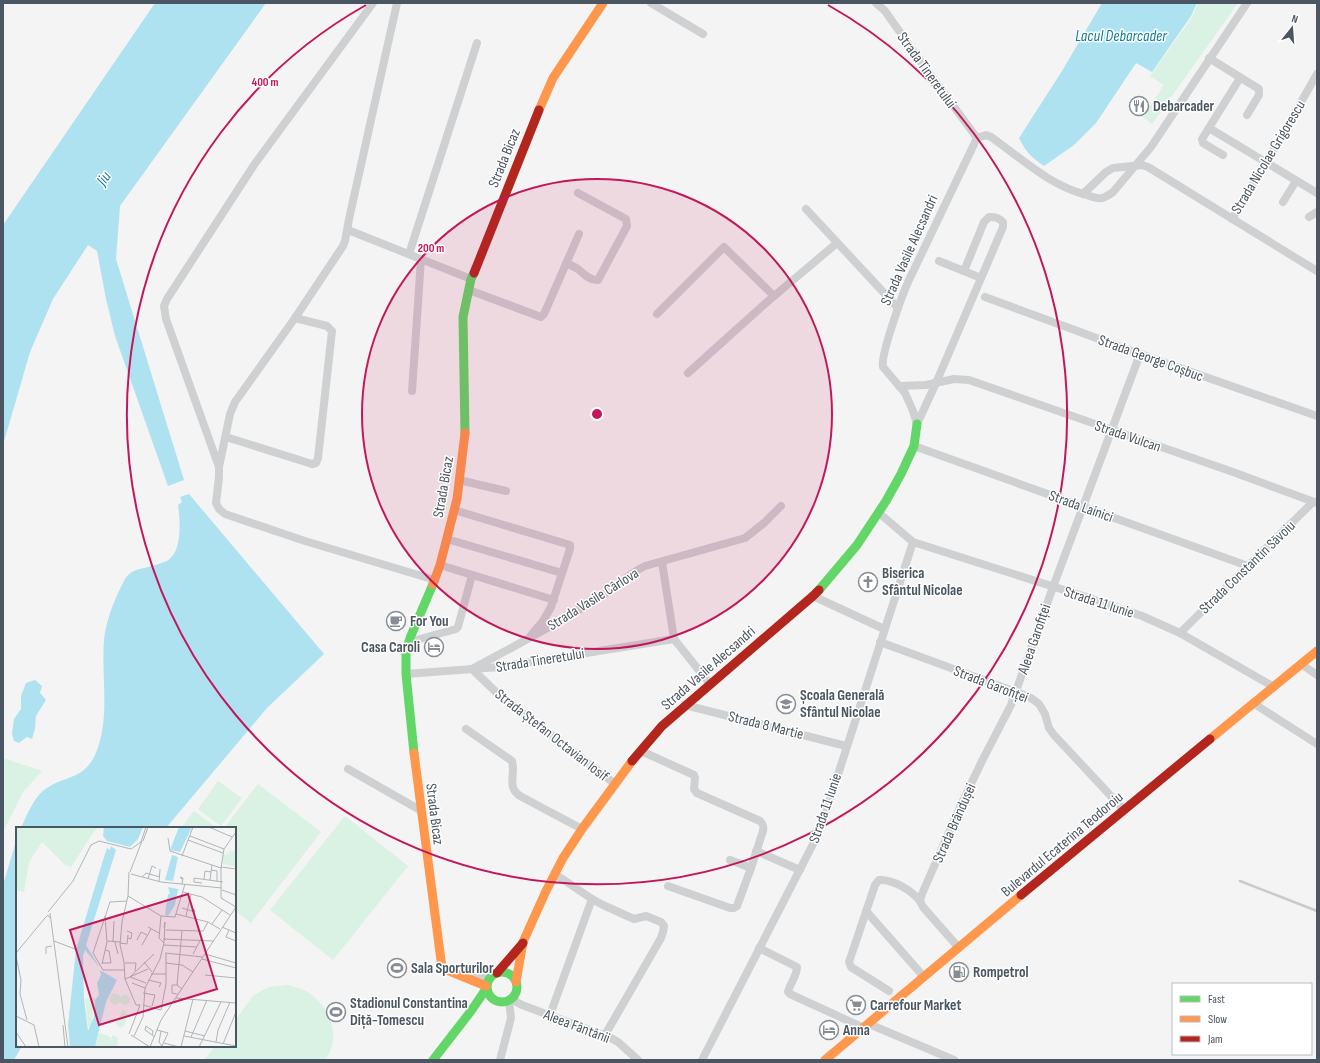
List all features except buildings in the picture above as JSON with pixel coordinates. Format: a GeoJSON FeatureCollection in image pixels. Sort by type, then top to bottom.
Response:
{"type":"FeatureCollection","features":[{"type":"Feature","properties":{"kind":"street"},"geometry":{"type":"LineString","coordinates":[[219,467],[166,319],[164,306],[167,299],[254,165],[373,3]]}},
{"type":"Feature","properties":{"kind":"street"},"geometry":{"type":"LineString","coordinates":[[397,3],[349,219],[348,230],[343,246],[295,318],[235,402],[230,414],[219,467],[216,503],[225,514],[305,541],[435,580]]}},
{"type":"Feature","properties":{"kind":"street","name":"Strada Bicaz"},"geometry":{"type":"LineString","coordinates":[[490,981],[470,978],[442,968],[420,810],[406,674],[406,651],[440,566],[454,510],[465,436],[464,317],[471,279],[546,92],[553,78],[603,3]]}},
{"type":"Feature","properties":{"kind":"street"},"geometry":{"type":"LineString","coordinates":[[651,3],[703,34]]}},
{"type":"Feature","properties":{"kind":"street","name":"Strada Tineretului"},"geometry":{"type":"LineString","coordinates":[[876,3],[885,11],[977,138]]}},
{"type":"Feature","properties":{"kind":"street"},"geometry":{"type":"LineString","coordinates":[[977,138],[986,135],[991,137],[1022,161],[1056,183],[1074,192],[1096,198],[1107,196],[1113,192],[1151,147],[1246,3]]}},
{"type":"Feature","properties":{"kind":"street"},"geometry":{"type":"LineString","coordinates":[[409,254],[476,43]]}},
{"type":"Feature","properties":{"kind":"street"},"geometry":{"type":"LineString","coordinates":[[1209,58],[1259,90],[1259,95],[1247,115]]}},
{"type":"Feature","properties":{"kind":"street","name":"Strada Nicolae Grigorescu"},"geometry":{"type":"LineString","coordinates":[[1232,219],[1267,162],[1317,74]]}},
{"type":"Feature","properties":{"kind":"street"},"geometry":{"type":"LineString","coordinates":[[1222,155],[1202,141],[1240,78]]}},
{"type":"Feature","properties":{"kind":"street"},"geometry":{"type":"LineString","coordinates":[[1209,128],[1317,193]]}},
{"type":"Feature","properties":{"kind":"street","name":"Strada Vasile Alecsandri"},"geometry":{"type":"LineString","coordinates":[[917,424],[908,398],[886,372],[882,364],[883,357],[898,308],[908,282],[977,138]]}},
{"type":"Feature","properties":{"kind":"street"},"geometry":{"type":"LineString","coordinates":[[1083,194],[1106,172],[1113,168],[1120,166],[1142,165],[1148,167],[1317,271]]}},
{"type":"Feature","properties":{"kind":"street"},"geometry":{"type":"LineString","coordinates":[[1283,202],[1296,181]]}},
{"type":"Feature","properties":{"kind":"street"},"geometry":{"type":"LineString","coordinates":[[566,263],[577,268],[590,279],[595,281],[598,280],[627,226],[626,219],[578,193]]}},
{"type":"Feature","properties":{"kind":"street"},"geometry":{"type":"LineString","coordinates":[[806,209],[898,308]]}},
{"type":"Feature","properties":{"kind":"street"},"geometry":{"type":"LineString","coordinates":[[1309,217],[1317,212]]}},
{"type":"Feature","properties":{"kind":"street","name":"Strada Vasile Alecsandri"},"geometry":{"type":"LineString","coordinates":[[516,982],[523,942],[546,891],[563,858],[615,784],[662,726],[813,596],[858,542],[879,513],[905,466],[914,446],[917,424],[1003,227],[1003,222],[995,217],[989,217],[984,222],[964,271]]}},
{"type":"Feature","properties":{"kind":"street"},"geometry":{"type":"LineString","coordinates":[[348,230],[471,279]]}},
{"type":"Feature","properties":{"kind":"street"},"geometry":{"type":"LineString","coordinates":[[469,290],[541,317],[544,314],[579,234]]}},
{"type":"Feature","properties":{"kind":"street"},"geometry":{"type":"LineString","coordinates":[[688,373],[774,296],[837,243]]}},
{"type":"Feature","properties":{"kind":"street"},"geometry":{"type":"LineString","coordinates":[[657,314],[724,247],[774,296]]}},
{"type":"Feature","properties":{"kind":"street"},"geometry":{"type":"LineString","coordinates":[[412,391],[421,259]]}},
{"type":"Feature","properties":{"kind":"street"},"geometry":{"type":"LineString","coordinates":[[939,261],[981,278]]}},
{"type":"Feature","properties":{"kind":"street","name":"Strada George Coșbuc"},"geometry":{"type":"LineString","coordinates":[[985,297],[1140,354],[1317,416]]}},
{"type":"Feature","properties":{"kind":"street"},"geometry":{"type":"LineString","coordinates":[[226,437],[316,464],[318,458],[332,331],[327,326],[295,318]]}},
{"type":"Feature","properties":{"kind":"street","name":"Aleea Garofiței"},"geometry":{"type":"LineString","coordinates":[[1016,692],[1052,587],[1140,354]]}},
{"type":"Feature","properties":{"kind":"street","name":"Strada Vulcan"},"geometry":{"type":"LineString","coordinates":[[936,383],[954,379],[969,380],[1241,475],[1315,503]]}},
{"type":"Feature","properties":{"kind":"street"},"geometry":{"type":"LineString","coordinates":[[899,386],[936,383]]}},
{"type":"Feature","properties":{"kind":"street","name":"Strada Lainici"},"geometry":{"type":"LineString","coordinates":[[914,446],[1248,566]]}},
{"type":"Feature","properties":{"kind":"street"},"geometry":{"type":"LineString","coordinates":[[459,480],[506,491]]}},
{"type":"Feature","properties":{"kind":"street","name":"Strada Constantin Săvoiu"},"geometry":{"type":"LineString","coordinates":[[1180,633],[1315,503]]}},
{"type":"Feature","properties":{"kind":"street","name":"Strada Vasile Cârlova"},"geometry":{"type":"LineString","coordinates":[[472,669],[525,641],[596,600],[636,570],[745,538],[764,523],[781,506]]}},
{"type":"Feature","properties":{"kind":"street"},"geometry":{"type":"LineString","coordinates":[[454,510],[570,545],[549,613],[525,641]]}},
{"type":"Feature","properties":{"kind":"street","name":"Strada 11 Iunie"},"geometry":{"type":"LineString","coordinates":[[879,513],[913,542],[1142,616],[1180,633],[1274,687]]}},
{"type":"Feature","properties":{"kind":"street"},"geometry":{"type":"LineString","coordinates":[[447,540],[562,573]]}},
{"type":"Feature","properties":{"kind":"street","name":"Strada 11 Iunie"},"geometry":{"type":"LineString","coordinates":[[702,1060],[800,870],[823,821],[913,542]]}},
{"type":"Feature","properties":{"kind":"street"},"geometry":{"type":"LineString","coordinates":[[662,562],[674,639],[710,684]]}},
{"type":"Feature","properties":{"kind":"street"},"geometry":{"type":"LineString","coordinates":[[440,566],[554,600]]}},
{"type":"Feature","properties":{"kind":"street"},"geometry":{"type":"LineString","coordinates":[[409,642],[456,629],[458,627],[472,575]]}},
{"type":"Feature","properties":{"kind":"street"},"geometry":{"type":"LineString","coordinates":[[813,596],[884,630]]}},
{"type":"Feature","properties":{"kind":"street","name":"Strada Tineretului"},"geometry":{"type":"LineString","coordinates":[[406,674],[499,667],[674,639]]}},
{"type":"Feature","properties":{"kind":"street","name":"Strada Garofiței"},"geometry":{"type":"LineString","coordinates":[[880,642],[1031,698],[1039,704],[1045,714],[1049,728],[1054,735],[1124,810]]}},
{"type":"Feature","properties":{"kind":"street","name":"Bulevardul Ecaterina Teodoroiu"},"geometry":{"type":"LineString","coordinates":[[825,1060],[1317,651]]}},
{"type":"Feature","properties":{"kind":"street"},"geometry":{"type":"LineString","coordinates":[[1301,664],[1317,675]]}},
{"type":"Feature","properties":{"kind":"street","name":"Strada Ștefan Octavian Iosif"},"geometry":{"type":"LineString","coordinates":[[472,669],[497,693],[615,784]]}},
{"type":"Feature","properties":{"kind":"street","name":"Strada Brândușei"},"geometry":{"type":"LineString","coordinates":[[920,901],[960,807],[1016,692]]}},
{"type":"Feature","properties":{"kind":"street"},"geometry":{"type":"LineString","coordinates":[[1254,704],[1317,744]]}},
{"type":"Feature","properties":{"kind":"street","name":"Strada 8 Martie"},"geometry":{"type":"LineString","coordinates":[[685,705],[846,746]]}},
{"type":"Feature","properties":{"kind":"street"},"geometry":{"type":"LineString","coordinates":[[466,729],[512,761],[514,766],[512,786],[514,792],[582,830]]}},
{"type":"Feature","properties":{"kind":"street"},"geometry":{"type":"LineString","coordinates":[[641,751],[694,775],[694,789],[697,792],[760,821],[764,827],[737,906],[734,908],[730,908],[668,886]]}},
{"type":"Feature","properties":{"kind":"street"},"geometry":{"type":"LineString","coordinates":[[348,769],[420,810]]}},
{"type":"Feature","properties":{"kind":"street"},"geometry":{"type":"LineString","coordinates":[[756,851],[800,870]]}},
{"type":"Feature","properties":{"kind":"street"},"geometry":{"type":"LineString","coordinates":[[730,860],[750,868]]}},
{"type":"Feature","properties":{"kind":"street"},"geometry":{"type":"LineString","coordinates":[[555,874],[603,906],[634,919],[646,916],[661,922],[664,926],[661,938],[605,1035]]}},
{"type":"Feature","properties":{"kind":"street"},"geometry":{"type":"LineString","coordinates":[[888,991],[851,967],[849,962],[875,885],[879,880],[884,880],[913,893],[923,907],[959,948]]}},
{"type":"Feature","properties":{"kind":"street"},"geometry":{"type":"LineString","coordinates":[[550,1015],[592,899]]}},
{"type":"Feature","properties":{"kind":"street"},"geometry":{"type":"LineString","coordinates":[[866,911],[924,977]]}},
{"type":"Feature","properties":{"kind":"street","name":"Strada Vasile Alecsandri"},"geometry":{"type":"LineString","coordinates":[[471,1012],[490,981],[523,942]]}},
{"type":"Feature","properties":{"kind":"street"},"geometry":{"type":"LineString","coordinates":[[759,948],[798,967],[789,988],[788,992],[790,994],[954,1060]]}},
{"type":"Feature","properties":{"kind":"street"},"geometry":{"type":"LineString","coordinates":[[500,1060],[510,1025],[510,1000],[516,991],[516,982],[511,975],[504,972],[490,981],[489,996],[500,1003],[510,1000]]}},
{"type":"Feature","properties":{"kind":"street"},"geometry":{"type":"LineString","coordinates":[[433,1060],[471,1012],[492,999]]}},
{"type":"Feature","properties":{"kind":"street","name":"Aleea Fântânii"},"geometry":{"type":"LineString","coordinates":[[510,1000],[605,1035],[618,1042],[638,1060]]}},
{"type":"Feature","properties":{"kind":"green space"},"geometry":{"type":"Polygon","coordinates":[[[1198,3],[1238,3],[1152,124],[1143,117],[1164,85],[1150,76],[1192,17],[1198,3]]]}},
{"type":"Feature","properties":{"kind":"green space"},"geometry":{"type":"Polygon","coordinates":[[[3,758],[42,771],[23,792],[3,832],[3,758]]]}},
{"type":"Feature","properties":{"kind":"green space"},"geometry":{"type":"Polygon","coordinates":[[[218,781],[242,798],[221,826],[198,809],[218,781]]]}},
{"type":"Feature","properties":{"kind":"green space"},"geometry":{"type":"Polygon","coordinates":[[[258,784],[321,832],[251,923],[236,912],[236,827],[225,827],[258,784]]]}},
{"type":"Feature","properties":{"kind":"green space"},"geometry":{"type":"Polygon","coordinates":[[[194,811],[216,827],[182,827],[194,811]]]}},
{"type":"Feature","properties":{"kind":"green space"},"geometry":{"type":"Polygon","coordinates":[[[345,816],[408,866],[333,960],[270,910],[345,816]]]}},
{"type":"Feature","properties":{"kind":"green space"},"geometry":{"type":"Polygon","coordinates":[[[288,985],[304,990],[321,1004],[327,1012],[333,1031],[333,1041],[325,1060],[204,1060],[214,1047],[236,1047],[236,1019],[254,995],[269,987],[288,985]]]}},
{"type":"Feature","properties":{"kind":"water","name":"Jiu"},"geometry":{"type":"Polygon","coordinates":[[[155,3],[266,3],[120,206],[116,259],[184,480],[168,486],[115,336],[97,251],[88,245],[53,299],[30,352],[3,445],[3,225],[155,3]]]}},
{"type":"Feature","properties":{"kind":"water","name":"Lacul Debarcader"},"geometry":{"type":"Polygon","coordinates":[[[1102,3],[1197,3],[1191,16],[1152,72],[1136,63],[1096,123],[1074,145],[1044,166],[1029,154],[1019,138],[1062,71],[1102,3]]]}},
{"type":"Feature","properties":{"kind":"water"},"geometry":{"type":"Polygon","coordinates":[[[189,494],[324,654],[267,708],[167,827],[21,827],[31,806],[42,791],[80,773],[90,763],[95,755],[103,727],[103,654],[104,640],[111,611],[125,580],[131,572],[167,561],[176,551],[180,527],[178,505],[182,502],[180,497],[189,494]]]}},
{"type":"Feature","properties":{"kind":"water"},"geometry":{"type":"Polygon","coordinates":[[[35,680],[42,686],[40,693],[46,700],[36,716],[35,729],[32,739],[27,737],[19,743],[14,741],[12,734],[14,719],[21,709],[21,696],[26,683],[35,680]]]}},
{"type":"Feature","properties":{"kind":"water"},"geometry":{"type":"Polygon","coordinates":[[[16,841],[16,1047],[21,1047],[14,1060],[3,1060],[3,885],[16,841]]]}},
{"type":"Feature","properties":{"kind":"railway"},"geometry":{"type":"LineString","coordinates":[[1240,881],[1317,911]]}},
{"type":"Feature","properties":{"kind":"traffic: fast"},"geometry":{"type":"LineString","coordinates":[[465,433],[463,317],[471,279],[474,273]]}},
{"type":"Feature","properties":{"kind":"traffic: fast"},"geometry":{"type":"LineString","coordinates":[[819,590],[857,545],[886,501],[914,446],[917,424]]}},
{"type":"Feature","properties":{"kind":"traffic: fast"},"geometry":{"type":"LineString","coordinates":[[414,753],[406,674],[406,651],[433,584]]}},
{"type":"Feature","properties":{"kind":"traffic: fast"},"geometry":{"type":"LineString","coordinates":[[502,972],[513,976],[517,987],[513,998],[502,1002],[491,998],[487,987],[491,976],[502,972]]}},
{"type":"Feature","properties":{"kind":"traffic: fast"},"geometry":{"type":"LineString","coordinates":[[433,1060],[486,989]]}},
{"type":"Feature","properties":{"kind":"traffic: slow"},"geometry":{"type":"LineString","coordinates":[[539,110],[553,78],[603,3]]}},
{"type":"Feature","properties":{"kind":"traffic: slow"},"geometry":{"type":"LineString","coordinates":[[433,584],[440,565],[457,499],[465,433]]}},
{"type":"Feature","properties":{"kind":"traffic: slow"},"geometry":{"type":"LineString","coordinates":[[1210,739],[1317,651]]}},
{"type":"Feature","properties":{"kind":"traffic: slow"},"geometry":{"type":"LineString","coordinates":[[414,753],[442,968],[486,986]]}},
{"type":"Feature","properties":{"kind":"traffic: slow"},"geometry":{"type":"LineString","coordinates":[[516,982],[523,942],[563,858],[582,829],[632,761]]}},
{"type":"Feature","properties":{"kind":"traffic: slow"},"geometry":{"type":"LineString","coordinates":[[825,1060],[1021,895]]}},
{"type":"Feature","properties":{"kind":"traffic: jam"},"geometry":{"type":"LineString","coordinates":[[474,273],[539,110]]}},
{"type":"Feature","properties":{"kind":"traffic: jam"},"geometry":{"type":"LineString","coordinates":[[632,761],[662,726],[819,590]]}},
{"type":"Feature","properties":{"kind":"traffic: jam"},"geometry":{"type":"LineString","coordinates":[[1021,895],[1210,739]]}},
{"type":"Feature","properties":{"kind":"traffic: jam"},"geometry":{"type":"LineString","coordinates":[[497,973],[523,943]]}},
{"type":"Feature","properties":{"kind":"place","name":"Debarcader"},"geometry":{"type":"Point","coordinates":[1139,106]}},
{"type":"Feature","properties":{"kind":"place","name":"Biserica Sfântul Nicolae"},"geometry":{"type":"Point","coordinates":[868,582]}},
{"type":"Feature","properties":{"kind":"place","name":"For You"},"geometry":{"type":"Point","coordinates":[396,621]}},
{"type":"Feature","properties":{"kind":"place","name":"Casa Caroli"},"geometry":{"type":"Point","coordinates":[434,647]}},
{"type":"Feature","properties":{"kind":"place","name":"Școala Generală Sfântul Nicolae"},"geometry":{"type":"Point","coordinates":[786,704]}},
{"type":"Feature","properties":{"kind":"place","name":"Sala Sporturilor"},"geometry":{"type":"Point","coordinates":[397,968]}},
{"type":"Feature","properties":{"kind":"place","name":"Rompetrol"},"geometry":{"type":"Point","coordinates":[959,972]}},
{"type":"Feature","properties":{"kind":"place","name":"Carrefour Market"},"geometry":{"type":"Point","coordinates":[856,1005]}},
{"type":"Feature","properties":{"kind":"place","name":"Stadionul Constantina Diță-Tomescu"},"geometry":{"type":"Point","coordinates":[336,1012]}},
{"type":"Feature","properties":{"kind":"place","name":"Anna"},"geometry":{"type":"Point","coordinates":[829,1030]}}]}
